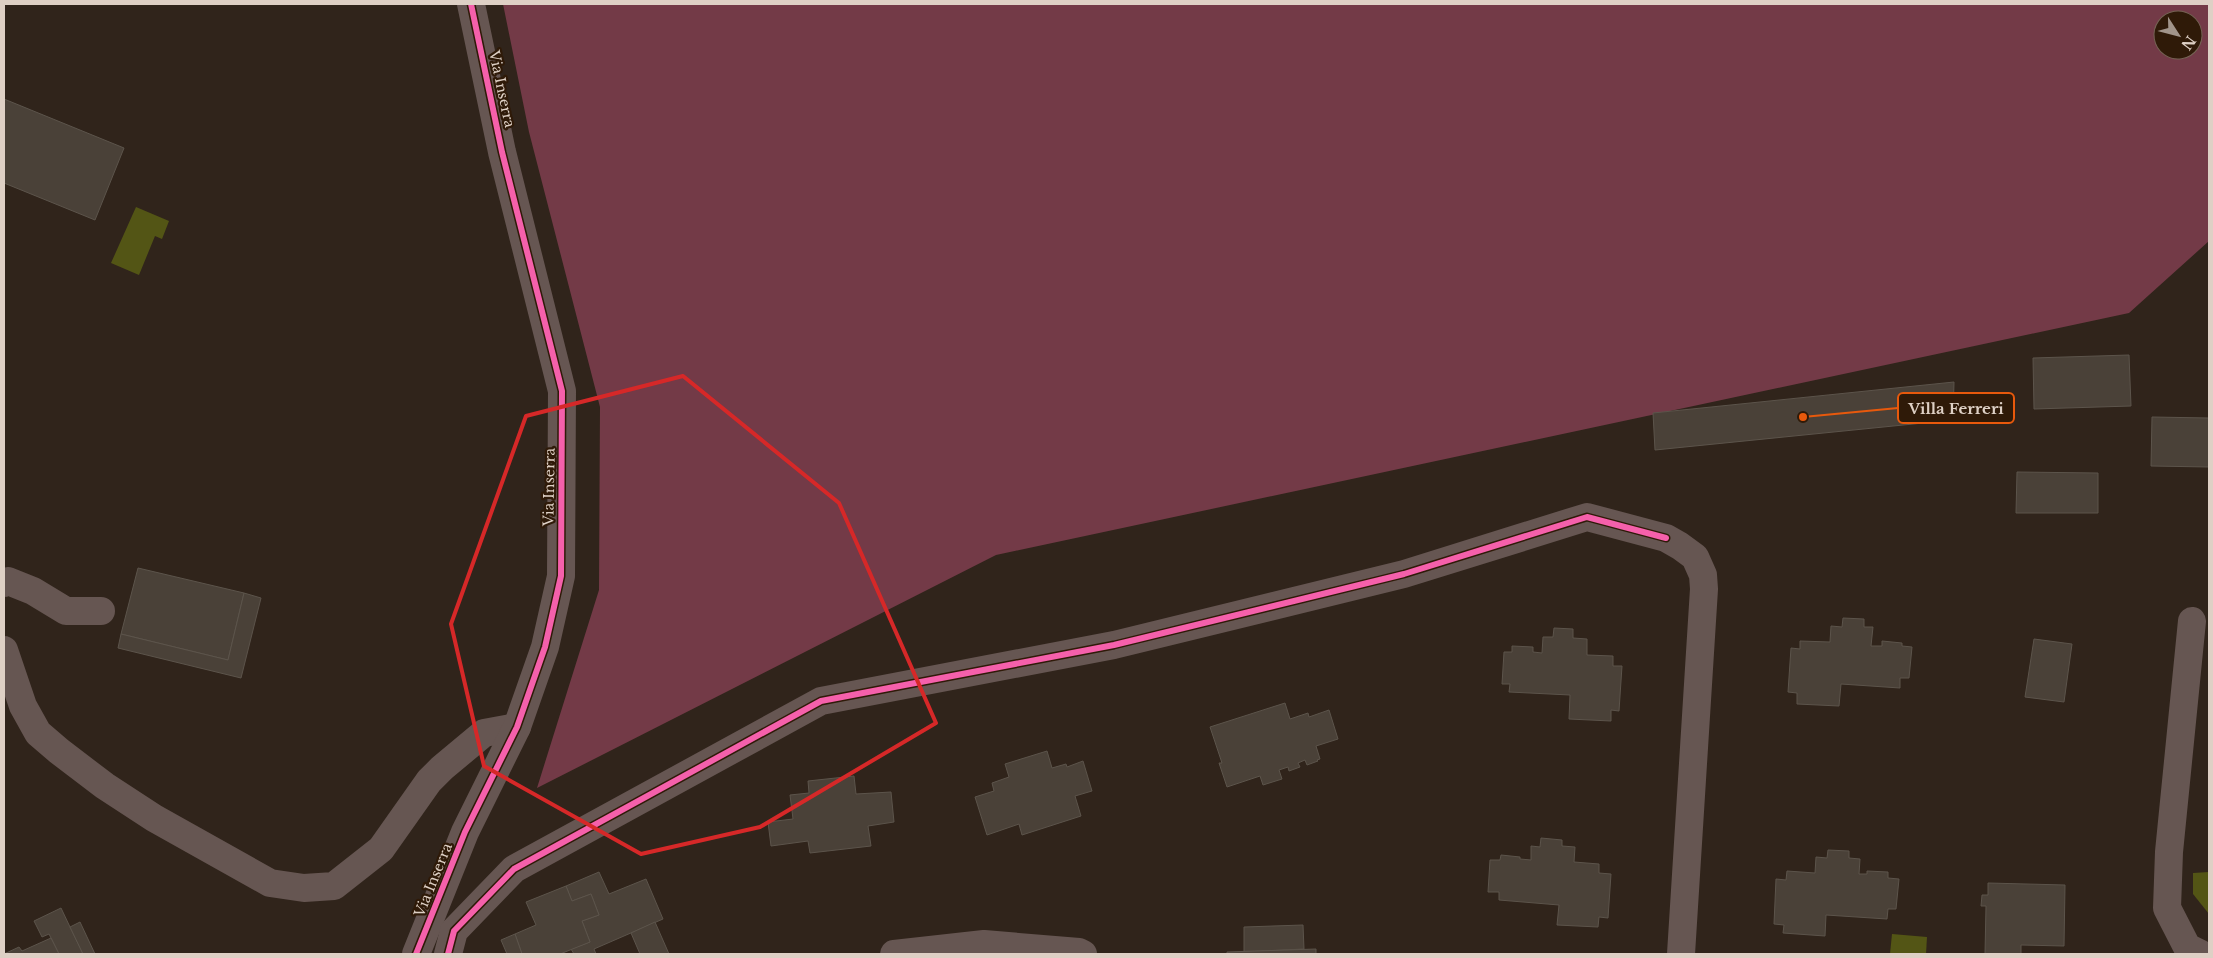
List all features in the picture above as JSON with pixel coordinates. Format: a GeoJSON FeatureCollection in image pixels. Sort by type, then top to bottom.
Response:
{"type":"FeatureCollection","features":[{"type":"Feature","properties":{"kind":"street","name":"Via Inserra"},"geometry":{"type":"LineString","coordinates":[[416,954],[465,832],[517,727],[545,647],[561,576],[562,391],[502,152],[470,4]]}},
{"type":"Feature","properties":{"kind":"street"},"geometry":{"type":"LineString","coordinates":[[448,954],[454,931],[514,869],[821,701],[1124,642],[1404,574],[1587,517],[1666,538],[1695,557],[1703,574],[1704,589],[1681,954]]}},
{"type":"Feature","properties":{"kind":"street"},"geometry":{"type":"LineString","coordinates":[[4,583],[8,581],[33,591],[66,611],[102,611]]}},
{"type":"Feature","properties":{"kind":"street"},"geometry":{"type":"LineString","coordinates":[[2192,621],[2168,852],[2167,908],[2187,947],[2201,954]]}},
{"type":"Feature","properties":{"kind":"street"},"geometry":{"type":"LineString","coordinates":[[4,650],[23,706],[38,733],[59,751],[105,786],[154,818],[270,882],[304,888],[334,886],[381,849],[429,780],[442,768],[484,733],[517,727]]}},
{"type":"Feature","properties":{"kind":"street"},"geometry":{"type":"LineString","coordinates":[[894,954],[984,944],[1079,952],[1083,954]]}},
{"type":"Feature","properties":{"kind":"highlighted area"},"geometry":{"type":"Polygon","coordinates":[[[683,376],[839,503],[936,723],[760,827],[641,854],[484,766],[451,624],[526,416],[683,376]]]}},
{"type":"Feature","properties":{"kind":"shaded area"},"geometry":{"type":"Polygon","coordinates":[[[503,4],[2209,4],[2209,241],[2129,313],[996,555],[537,788],[599,590],[600,407],[529,132],[503,4]]]}},
{"type":"Feature","properties":{"kind":"shaded area"},"geometry":{"type":"Polygon","coordinates":[[[136,207],[169,221],[162,239],[155,236],[139,275],[111,263],[136,207]]]}},
{"type":"Feature","properties":{"kind":"shaded area"},"geometry":{"type":"Polygon","coordinates":[[[2209,872],[2209,914],[2193,894],[2193,873],[2209,872]]]}},
{"type":"Feature","properties":{"kind":"shaded area"},"geometry":{"type":"Polygon","coordinates":[[[1892,934],[1927,937],[1926,954],[1890,954],[1892,934]]]}},
{"type":"Feature","properties":{"kind":"building"},"geometry":{"type":"Polygon","coordinates":[[[4,99],[124,148],[95,220],[4,183],[4,99]]]}},
{"type":"Feature","properties":{"kind":"building"},"geometry":{"type":"Polygon","coordinates":[[[2129,355],[2131,406],[2034,409],[2033,358],[2129,355]]]}},
{"type":"Feature","properties":{"kind":"building"},"geometry":{"type":"Polygon","coordinates":[[[1954,382],[1953,420],[1655,450],[1653,413],[1954,382]]]}},
{"type":"Feature","properties":{"kind":"building"},"geometry":{"type":"Polygon","coordinates":[[[2152,417],[2209,418],[2209,467],[2151,466],[2152,417]]]}},
{"type":"Feature","properties":{"kind":"building"},"geometry":{"type":"Polygon","coordinates":[[[2017,472],[2098,473],[2098,513],[2016,513],[2017,472]]]}},
{"type":"Feature","properties":{"kind":"building"},"geometry":{"type":"Polygon","coordinates":[[[138,568],[244,593],[228,660],[121,634],[138,568]]]}},
{"type":"Feature","properties":{"kind":"building"},"geometry":{"type":"Polygon","coordinates":[[[244,593],[261,598],[241,678],[118,648],[121,634],[228,660],[244,593]]]}},
{"type":"Feature","properties":{"kind":"building"},"geometry":{"type":"Polygon","coordinates":[[[1843,618],[1864,619],[1864,627],[1873,627],[1871,646],[1882,646],[1882,641],[1902,643],[1902,646],[1912,647],[1909,678],[1900,678],[1900,688],[1841,684],[1839,706],[1797,704],[1797,693],[1788,692],[1791,648],[1800,649],[1800,641],[1830,642],[1831,626],[1842,627],[1843,618]]]}},
{"type":"Feature","properties":{"kind":"building"},"geometry":{"type":"Polygon","coordinates":[[[1554,628],[1573,629],[1573,638],[1587,639],[1587,655],[1613,656],[1613,666],[1622,666],[1619,711],[1611,710],[1611,721],[1569,719],[1570,695],[1509,692],[1510,684],[1502,684],[1504,652],[1512,652],[1512,646],[1533,647],[1533,652],[1542,653],[1543,637],[1553,637],[1554,628]]]}},
{"type":"Feature","properties":{"kind":"building"},"geometry":{"type":"Polygon","coordinates":[[[2034,639],[2072,644],[2064,702],[2025,697],[2034,639]]]}},
{"type":"Feature","properties":{"kind":"building"},"geometry":{"type":"Polygon","coordinates":[[[1285,703],[1290,719],[1308,713],[1309,717],[1329,710],[1338,739],[1316,746],[1320,759],[1318,761],[1307,765],[1305,760],[1298,763],[1300,767],[1289,771],[1288,767],[1279,770],[1282,779],[1263,785],[1260,776],[1227,787],[1219,763],[1222,763],[1210,727],[1285,703]]]}},
{"type":"Feature","properties":{"kind":"building"},"geometry":{"type":"Polygon","coordinates":[[[1047,751],[1052,768],[1066,764],[1067,767],[1083,761],[1092,791],[1075,796],[1081,816],[1022,835],[1019,824],[987,835],[975,797],[994,791],[992,783],[1009,777],[1005,764],[1047,751]]]}},
{"type":"Feature","properties":{"kind":"building"},"geometry":{"type":"Polygon","coordinates":[[[854,776],[856,794],[891,792],[894,822],[868,826],[871,846],[810,853],[808,841],[771,846],[768,822],[793,819],[790,795],[809,793],[808,781],[854,776]]]}},
{"type":"Feature","properties":{"kind":"building"},"geometry":{"type":"Polygon","coordinates":[[[1541,838],[1562,840],[1562,846],[1575,847],[1574,862],[1599,864],[1599,873],[1611,874],[1608,918],[1599,917],[1598,927],[1557,925],[1559,905],[1499,900],[1499,892],[1488,892],[1490,860],[1500,860],[1501,855],[1531,860],[1531,846],[1540,847],[1541,838]]]}},
{"type":"Feature","properties":{"kind":"building"},"geometry":{"type":"Polygon","coordinates":[[[1828,850],[1849,851],[1849,858],[1860,859],[1859,874],[1867,874],[1867,871],[1888,872],[1888,878],[1899,879],[1896,909],[1888,909],[1887,919],[1826,915],[1825,936],[1783,933],[1784,925],[1774,924],[1776,879],[1786,880],[1787,871],[1815,873],[1816,857],[1827,858],[1828,850]]]}},
{"type":"Feature","properties":{"kind":"building"},"geometry":{"type":"Polygon","coordinates":[[[599,872],[609,894],[646,879],[663,919],[594,949],[596,954],[574,954],[571,949],[590,942],[582,921],[599,915],[591,894],[572,901],[566,886],[599,872]]]}},
{"type":"Feature","properties":{"kind":"building"},"geometry":{"type":"Polygon","coordinates":[[[1988,883],[2065,885],[2064,946],[2021,945],[2021,954],[1985,954],[1986,906],[1981,906],[1982,895],[1988,895],[1988,883]]]}},
{"type":"Feature","properties":{"kind":"building"},"geometry":{"type":"Polygon","coordinates":[[[566,886],[572,901],[591,894],[599,915],[582,921],[590,942],[560,954],[522,954],[515,934],[536,925],[526,902],[566,886]]]}},
{"type":"Feature","properties":{"kind":"building"},"geometry":{"type":"Polygon","coordinates":[[[61,908],[83,954],[59,954],[49,934],[42,937],[34,921],[61,908]]]}},
{"type":"Feature","properties":{"kind":"building"},"geometry":{"type":"Polygon","coordinates":[[[80,922],[95,954],[83,954],[70,927],[80,922]]]}},
{"type":"Feature","properties":{"kind":"building"},"geometry":{"type":"Polygon","coordinates":[[[655,922],[669,954],[640,954],[631,933],[655,922]]]}},
{"type":"Feature","properties":{"kind":"building"},"geometry":{"type":"Polygon","coordinates":[[[1303,925],[1304,949],[1244,952],[1244,927],[1303,925]]]}},
{"type":"Feature","properties":{"kind":"building"},"geometry":{"type":"Polygon","coordinates":[[[515,934],[522,954],[507,954],[501,940],[515,934]]]}},
{"type":"Feature","properties":{"kind":"building"},"geometry":{"type":"Polygon","coordinates":[[[51,938],[59,954],[4,954],[19,947],[22,951],[51,938]]]}},
{"type":"Feature","properties":{"kind":"building"},"geometry":{"type":"Polygon","coordinates":[[[1316,949],[1316,954],[1227,954],[1227,952],[1316,949]]]}},
{"type":"Feature","properties":{"kind":"cycle path"},"geometry":{"type":"LineString","coordinates":[[416,954],[465,832],[517,727],[545,647],[561,576],[562,391],[502,152],[471,4]]}},
{"type":"Feature","properties":{"kind":"cycle path"},"geometry":{"type":"LineString","coordinates":[[448,954],[454,931],[514,869],[821,701],[1114,645],[1404,574],[1587,517],[1666,538]]}},
{"type":"Feature","properties":{"kind":"place","name":"Villa Ferreri"},"geometry":{"type":"Point","coordinates":[1803,417]}}]}
